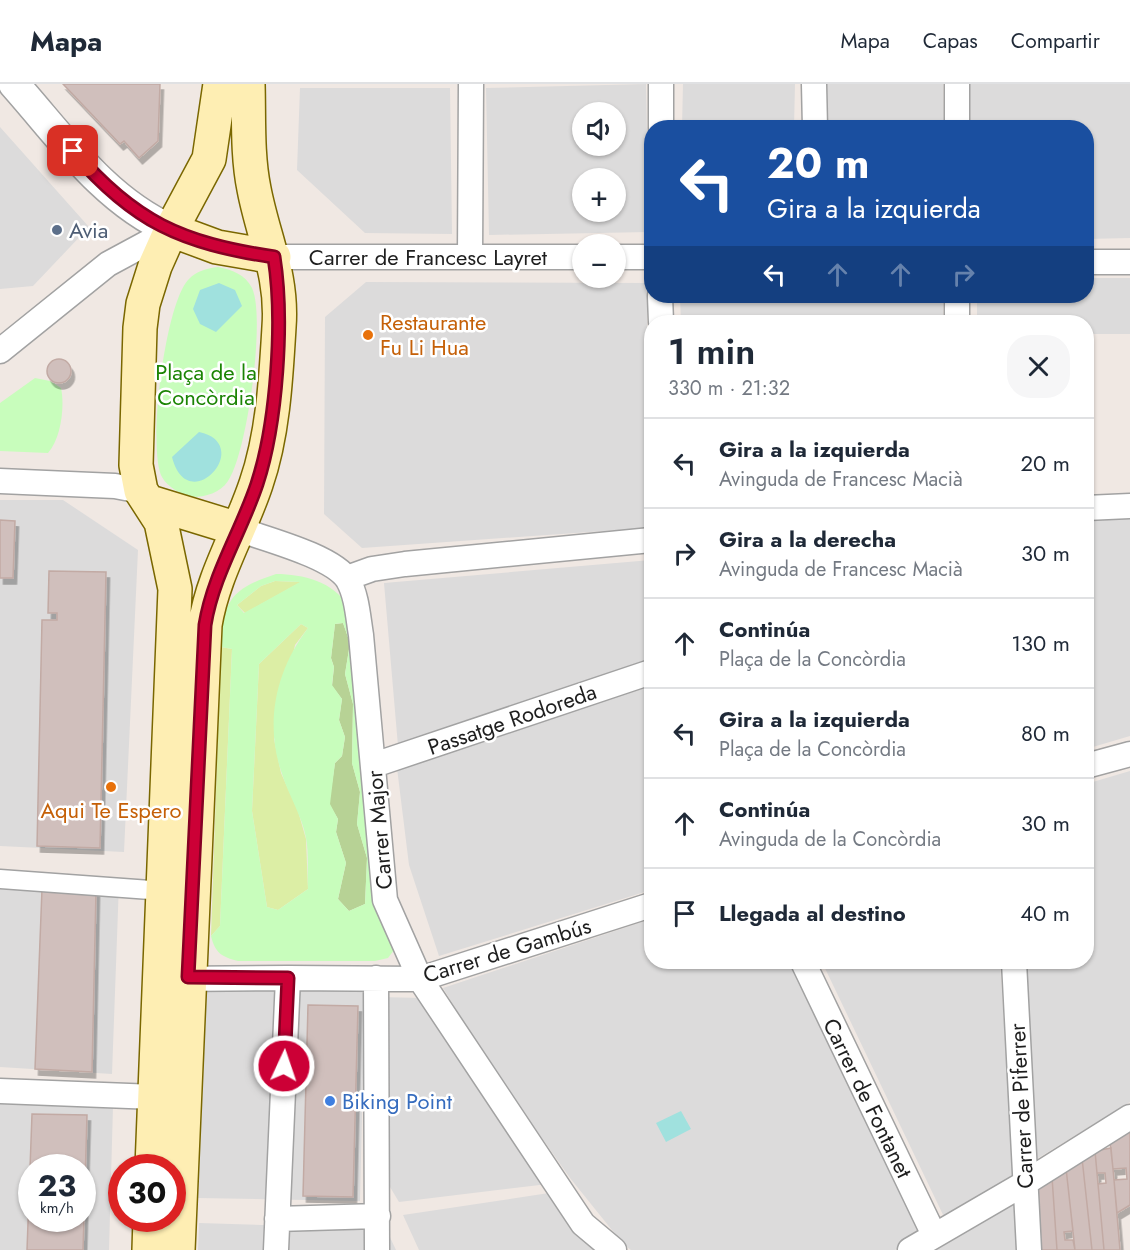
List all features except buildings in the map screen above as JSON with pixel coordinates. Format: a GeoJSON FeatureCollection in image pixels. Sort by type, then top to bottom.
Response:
{"type":"FeatureCollection","features":[{"type":"Feature","properties":{"kind":"main road"},"geometry":{"type":"LineString","coordinates":[[178,1250],[174,980],[164,891],[176,589],[161,522],[145,496],[135,446],[143,304],[171,230],[209,159],[214,137],[219,84]]}},
{"type":"Feature","properties":{"kind":"main road"},"geometry":{"type":"LineString","coordinates":[[153,1154],[155,1097],[174,980],[205,625],[216,580],[257,483],[272,405],[280,302],[274,257],[253,186],[248,84]]}},
{"type":"Feature","properties":{"kind":"main road"},"geometry":{"type":"LineString","coordinates":[[171,230],[217,247],[274,257]]}},
{"type":"Feature","properties":{"kind":"main road"},"geometry":{"type":"LineString","coordinates":[[145,496],[238,529]]}},
{"type":"Feature","properties":{"kind":"main road"},"geometry":{"type":"LineString","coordinates":[[149,1250],[150,1232]]}},
{"type":"Feature","properties":{"kind":"street"},"geometry":{"type":"LineString","coordinates":[[14,84],[102,185],[130,208],[171,230]]}},
{"type":"Feature","properties":{"kind":"street"},"geometry":{"type":"LineString","coordinates":[[470,256],[471,84]]}},
{"type":"Feature","properties":{"kind":"street"},"geometry":{"type":"LineString","coordinates":[[660,120],[661,84]]}},
{"type":"Feature","properties":{"kind":"street"},"geometry":{"type":"LineString","coordinates":[[814,84],[815,120]]}},
{"type":"Feature","properties":{"kind":"street"},"geometry":{"type":"LineString","coordinates":[[957,84],[957,120]]}},
{"type":"Feature","properties":{"kind":"street"},"geometry":{"type":"LineString","coordinates":[[0,351],[108,264],[171,230]]}},
{"type":"Feature","properties":{"kind":"street","name":"Carrer de Francesc Layret"},"geometry":{"type":"LineString","coordinates":[[274,257],[572,257]]}},
{"type":"Feature","properties":{"kind":"street"},"geometry":{"type":"LineString","coordinates":[[626,257],[644,257]]}},
{"type":"Feature","properties":{"kind":"street"},"geometry":{"type":"LineString","coordinates":[[1094,262],[1130,262]]}},
{"type":"Feature","properties":{"kind":"street"},"geometry":{"type":"LineString","coordinates":[[0,481],[115,486],[145,496]]}},
{"type":"Feature","properties":{"kind":"street"},"geometry":{"type":"LineString","coordinates":[[1094,508],[1130,506]]}},
{"type":"Feature","properties":{"kind":"street"},"geometry":{"type":"LineString","coordinates":[[238,529],[332,565],[347,578],[372,569],[405,564],[644,541]]}},
{"type":"Feature","properties":{"kind":"street","name":"Carrer Major"},"geometry":{"type":"LineString","coordinates":[[347,578],[354,596],[361,635],[386,900],[420,979],[583,1224],[614,1250]]}},
{"type":"Feature","properties":{"kind":"street","name":"Passatge Rodoreda"},"geometry":{"type":"LineString","coordinates":[[374,765],[644,674]]}},
{"type":"Feature","properties":{"kind":"street"},"geometry":{"type":"LineString","coordinates":[[1094,764],[1130,754]]}},
{"type":"Feature","properties":{"kind":"street"},"geometry":{"type":"LineString","coordinates":[[0,879],[164,891]]}},
{"type":"Feature","properties":{"kind":"street","name":"Carrer de Gambús"},"geometry":{"type":"LineString","coordinates":[[174,980],[420,979],[644,907]]}},
{"type":"Feature","properties":{"kind":"street","name":"Carrer de Fontanet"},"geometry":{"type":"LineString","coordinates":[[806,969],[934,1235]]}},
{"type":"Feature","properties":{"kind":"street","name":"Carrer de Piferrer"},"geometry":{"type":"LineString","coordinates":[[1014,969],[1029,1250]]}},
{"type":"Feature","properties":{"kind":"street"},"geometry":{"type":"LineString","coordinates":[[276,1250],[288,978]]}},
{"type":"Feature","properties":{"kind":"street"},"geometry":{"type":"LineString","coordinates":[[376,978],[377,1250]]}},
{"type":"Feature","properties":{"kind":"street"},"geometry":{"type":"LineString","coordinates":[[0,1091],[155,1097]]}},
{"type":"Feature","properties":{"kind":"street"},"geometry":{"type":"LineString","coordinates":[[910,1250],[1026,1183],[1130,1117]]}},
{"type":"Feature","properties":{"kind":"street"},"geometry":{"type":"LineString","coordinates":[[277,1220],[378,1216]]}},
{"type":"Feature","properties":{"kind":"street"},"geometry":{"type":"LineString","coordinates":[[378,1216],[395,1250]]}},
{"type":"Feature","properties":{"kind":"shaded area"},"geometry":{"type":"Polygon","coordinates":[[[646,84],[644,232],[489,235],[486,88],[646,84]]]}},
{"type":"Feature","properties":{"kind":"shaded area"},"geometry":{"type":"Polygon","coordinates":[[[683,84],[795,84],[794,120],[682,120],[683,84]]]}},
{"type":"Feature","properties":{"kind":"shaded area"},"geometry":{"type":"Polygon","coordinates":[[[824,84],[943,84],[944,120],[825,120],[824,84]]]}},
{"type":"Feature","properties":{"kind":"shaded area"},"geometry":{"type":"Polygon","coordinates":[[[965,84],[1130,84],[1130,238],[1094,239],[1094,120],[965,120],[965,84]]]}},
{"type":"Feature","properties":{"kind":"shaded area"},"geometry":{"type":"Polygon","coordinates":[[[300,88],[450,88],[452,234],[365,233],[297,170],[300,88]]]}},
{"type":"Feature","properties":{"kind":"shaded area"},"geometry":{"type":"Polygon","coordinates":[[[0,127],[89,227],[33,286],[0,289],[0,127]]]}},
{"type":"Feature","properties":{"kind":"shaded area"},"geometry":{"type":"Polygon","coordinates":[[[1094,278],[1130,278],[1130,334],[1094,334],[1094,315],[977,315],[977,303],[1094,303],[1094,278]]]}},
{"type":"Feature","properties":{"kind":"shaded area"},"geometry":{"type":"Polygon","coordinates":[[[366,282],[572,283],[572,288],[626,288],[626,283],[644,283],[644,303],[647,303],[647,315],[644,315],[644,528],[362,548],[324,514],[325,317],[366,282]]]}},
{"type":"Feature","properties":{"kind":"shaded area"},"geometry":{"type":"Polygon","coordinates":[[[680,303],[943,303],[943,315],[681,315],[680,303]]]}},
{"type":"Feature","properties":{"kind":"shaded area"},"geometry":{"type":"Polygon","coordinates":[[[0,500],[63,500],[138,550],[124,852],[0,846],[0,500]]]}},
{"type":"Feature","properties":{"kind":"shaded area"},"geometry":{"type":"Polygon","coordinates":[[[1130,516],[1130,736],[1094,747],[1094,518],[1130,516]]]}},
{"type":"Feature","properties":{"kind":"shaded area"},"geometry":{"type":"Polygon","coordinates":[[[644,561],[644,662],[398,746],[384,583],[644,561]]]}},
{"type":"Feature","properties":{"kind":"shaded area"},"geometry":{"type":"Polygon","coordinates":[[[644,688],[644,892],[439,956],[409,865],[397,768],[644,688]]]}},
{"type":"Feature","properties":{"kind":"shaded area"},"geometry":{"type":"Polygon","coordinates":[[[1130,771],[1130,1102],[1035,1160],[1023,969],[1094,969],[1094,782],[1130,771]]]}},
{"type":"Feature","properties":{"kind":"shaded area"},"geometry":{"type":"Polygon","coordinates":[[[0,876],[119,883],[112,1074],[0,1067],[0,876]]]}},
{"type":"Feature","properties":{"kind":"shaded area"},"geometry":{"type":"Polygon","coordinates":[[[644,921],[644,969],[796,969],[923,1233],[895,1250],[631,1250],[624,1245],[570,1178],[487,1060],[443,988],[644,921]]]}},
{"type":"Feature","properties":{"kind":"shaded area"},"geometry":{"type":"Polygon","coordinates":[[[825,969],[1000,969],[1014,1178],[946,1221],[825,969]]]}},
{"type":"Feature","properties":{"kind":"shaded area"},"geometry":{"type":"Polygon","coordinates":[[[207,987],[365,988],[360,1201],[198,1198],[207,987]]]}},
{"type":"Feature","properties":{"kind":"shaded area"},"geometry":{"type":"Polygon","coordinates":[[[379,997],[423,998],[548,1184],[399,1202],[375,1162],[379,997]]]}},
{"type":"Feature","properties":{"kind":"shaded area"},"geometry":{"type":"Polygon","coordinates":[[[0,1102],[113,1106],[112,1154],[108,1154],[109,1250],[0,1250],[0,1102]]]}},
{"type":"Feature","properties":{"kind":"shaded area"},"geometry":{"type":"Polygon","coordinates":[[[549,1193],[599,1250],[419,1250],[403,1215],[549,1193]]]}},
{"type":"Feature","properties":{"kind":"shaded area"},"geometry":{"type":"Polygon","coordinates":[[[1014,1195],[1018,1250],[924,1250],[1014,1195]]]}},
{"type":"Feature","properties":{"kind":"shaded area"},"geometry":{"type":"Polygon","coordinates":[[[199,1223],[386,1229],[396,1250],[198,1250],[199,1223]]]}},
{"type":"Feature","properties":{"kind":"green space","name":"Plaça de la Concòrdia"},"geometry":{"type":"Polygon","coordinates":[[[218,267],[238,273],[252,288],[256,304],[256,355],[248,416],[235,466],[228,481],[221,489],[212,494],[192,497],[168,484],[162,477],[158,462],[158,409],[161,376],[166,345],[180,293],[195,274],[218,267]]]}},
{"type":"Feature","properties":{"kind":"green space"},"geometry":{"type":"Polygon","coordinates":[[[35,378],[50,381],[61,388],[62,413],[56,439],[48,453],[0,451],[0,403],[35,378]]]}},
{"type":"Feature","properties":{"kind":"green space"},"geometry":{"type":"Polygon","coordinates":[[[276,574],[307,578],[335,591],[348,606],[394,950],[388,958],[375,961],[238,961],[220,953],[213,942],[211,936],[220,926],[232,649],[221,647],[222,631],[227,607],[232,598],[239,591],[276,574]],[[275,581],[261,586],[237,605],[244,613],[300,582],[275,581]],[[343,623],[335,624],[331,658],[334,667],[332,685],[342,699],[339,720],[345,737],[342,756],[335,763],[330,804],[338,819],[336,832],[346,863],[338,899],[349,911],[365,904],[367,858],[357,824],[360,792],[352,763],[353,704],[345,674],[350,643],[343,623]],[[301,624],[259,664],[252,811],[267,907],[278,910],[308,889],[306,838],[277,755],[274,716],[281,679],[297,644],[308,628],[301,624]]]}},
{"type":"Feature","properties":{"kind":"green space"},"geometry":{"type":"Polygon","coordinates":[[[275,581],[301,582],[245,613],[237,605],[261,586],[275,581]]]}},
{"type":"Feature","properties":{"kind":"green space"},"geometry":{"type":"Polygon","coordinates":[[[343,623],[350,643],[345,674],[353,704],[352,763],[360,792],[357,824],[367,858],[365,904],[349,911],[338,899],[346,863],[336,832],[338,819],[329,804],[335,763],[342,756],[345,737],[339,720],[342,699],[332,686],[334,667],[331,658],[335,624],[343,623]]]}},
{"type":"Feature","properties":{"kind":"green space"},"geometry":{"type":"Polygon","coordinates":[[[301,624],[308,628],[295,645],[274,739],[281,773],[298,811],[306,839],[308,889],[278,910],[267,907],[252,811],[259,664],[301,624]]]}},
{"type":"Feature","properties":{"kind":"green space"},"geometry":{"type":"Polygon","coordinates":[[[221,647],[232,649],[220,926],[211,936],[221,647]]]}},
{"type":"Feature","properties":{"kind":"water"},"geometry":{"type":"Polygon","coordinates":[[[219,283],[235,290],[242,306],[216,332],[200,324],[193,309],[200,290],[219,283]]]}},
{"type":"Feature","properties":{"kind":"water"},"geometry":{"type":"Polygon","coordinates":[[[199,432],[215,439],[221,450],[220,462],[213,473],[203,480],[191,481],[180,475],[172,457],[199,432]]]}},
{"type":"Feature","properties":{"kind":"water"},"geometry":{"type":"Polygon","coordinates":[[[681,1111],[691,1129],[666,1142],[656,1123],[681,1111]]]}},
{"type":"Feature","properties":{"kind":"place","name":"Avia"},"geometry":{"type":"Point","coordinates":[57,230]}},
{"type":"Feature","properties":{"kind":"place","name":"Restaurante Fu Li Hua"},"geometry":{"type":"Point","coordinates":[368,335]}},
{"type":"Feature","properties":{"kind":"place","name":"Aqui Te Espero"},"geometry":{"type":"Point","coordinates":[111,787]}},
{"type":"Feature","properties":{"kind":"place","name":"Biking Point"},"geometry":{"type":"Point","coordinates":[330,1101]}},
{"type":"Feature","properties":{"kind":"route"},"geometry":{"type":"LineString","coordinates":[[73,151],[102,185],[147,219],[217,247],[274,257],[280,302],[279,324],[272,405],[264,454],[257,483],[216,580],[205,625],[188,977],[288,978],[284,1066]]}}]}
